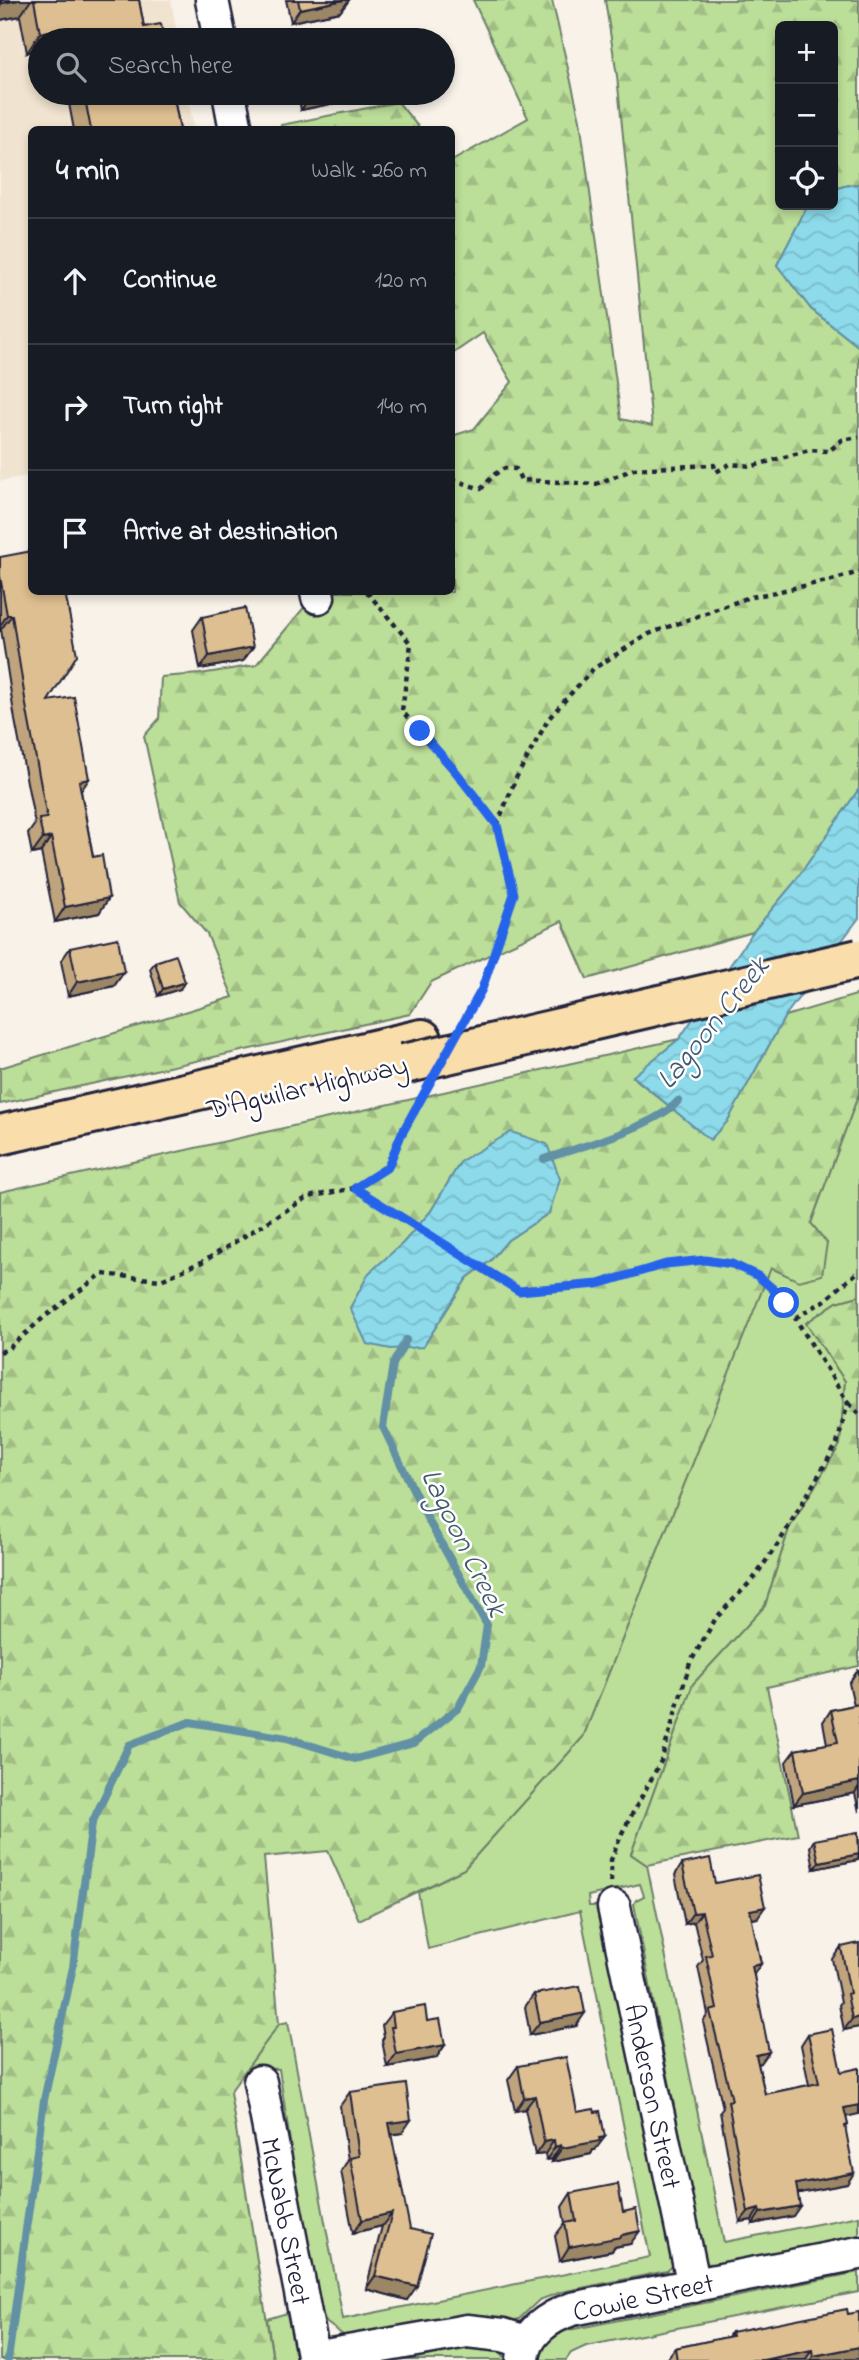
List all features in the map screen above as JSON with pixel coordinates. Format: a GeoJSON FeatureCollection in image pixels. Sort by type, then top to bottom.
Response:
{"type":"FeatureCollection","features":[{"type":"Feature","properties":{"kind":"highway","name":"D'Aguilar Highway"},"geometry":{"type":"LineString","coordinates":[[0,1135],[418,1063],[859,938]]}},
{"type":"Feature","properties":{"kind":"highway","name":"D'Aguilar Highway"},"geometry":{"type":"LineString","coordinates":[[0,1157],[418,1063],[859,959]]}},
{"type":"Feature","properties":{"kind":"street"},"geometry":{"type":"LineString","coordinates":[[212,0],[218,28]]}},
{"type":"Feature","properties":{"kind":"street"},"geometry":{"type":"LineString","coordinates":[[231,105],[235,126]]}},
{"type":"Feature","properties":{"kind":"street","name":"Anderson Street"},"geometry":{"type":"LineString","coordinates":[[614,1907],[694,2286]]}},
{"type":"Feature","properties":{"kind":"street","name":"McNabb Street"},"geometry":{"type":"LineString","coordinates":[[260,2082],[314,2359]]}},
{"type":"Feature","properties":{"kind":"street","name":"Cowie Street"},"geometry":{"type":"LineString","coordinates":[[314,2359],[467,2331],[503,2335],[525,2351],[544,2322],[556,2314],[572,2309],[859,2253]]}},
{"type":"Feature","properties":{"kind":"path"},"geometry":{"type":"LineString","coordinates":[[455,480],[481,489],[505,468],[516,469],[521,480],[596,484],[634,469],[714,465],[716,472],[730,464],[753,466],[809,450],[829,451],[842,440],[859,437]]}},
{"type":"Feature","properties":{"kind":"path"},"geometry":{"type":"LineString","coordinates":[[497,825],[516,778],[549,719],[593,669],[649,634],[747,598],[859,572]]}},
{"type":"Feature","properties":{"kind":"path"},"geometry":{"type":"LineString","coordinates":[[370,595],[411,644],[402,711],[456,772],[497,825],[514,894],[482,989],[462,1025]]}},
{"type":"Feature","properties":{"kind":"path"},"geometry":{"type":"LineString","coordinates":[[0,1352],[8,1349],[43,1318],[102,1273],[161,1280],[204,1261],[308,1197],[355,1188],[388,1167],[401,1135],[418,1063]]}},
{"type":"Feature","properties":{"kind":"path"},"geometry":{"type":"LineString","coordinates":[[355,1188],[519,1291],[598,1284],[666,1264],[705,1260],[732,1264],[758,1276],[773,1289],[795,1318],[848,1403],[859,1413]]}},
{"type":"Feature","properties":{"kind":"path"},"geometry":{"type":"LineString","coordinates":[[795,1318],[824,1301],[859,1270]]}},
{"type":"Feature","properties":{"kind":"path"},"geometry":{"type":"LineString","coordinates":[[614,1907],[611,1860],[622,1833],[662,1761],[690,1663],[716,1618],[754,1578],[780,1541],[837,1444],[848,1403]]}},
{"type":"Feature","properties":{"kind":"shaded area"},"geometry":{"type":"Polygon","coordinates":[[[0,0],[171,0],[176,28],[28,28],[28,105],[189,105],[193,126],[28,126],[28,476],[0,481],[0,0]]]}},
{"type":"Feature","properties":{"kind":"green space"},"geometry":{"type":"Polygon","coordinates":[[[473,0],[552,0],[580,120],[621,419],[652,426],[617,76],[605,0],[859,0],[859,184],[838,188],[838,21],[775,21],[775,210],[805,210],[777,265],[811,309],[859,347],[859,789],[794,883],[753,932],[587,979],[562,921],[431,982],[410,1014],[0,1104],[0,1068],[233,997],[207,934],[180,902],[144,736],[159,719],[161,677],[256,665],[314,595],[455,595],[455,435],[474,429],[512,382],[483,333],[455,352],[455,159],[528,118],[473,0]]]}},
{"type":"Feature","properties":{"kind":"green space"},"geometry":{"type":"Polygon","coordinates":[[[383,105],[400,105],[418,126],[281,126],[383,105]]]}},
{"type":"Feature","properties":{"kind":"green space"},"geometry":{"type":"Polygon","coordinates":[[[859,994],[859,1093],[811,1223],[827,1243],[822,1275],[799,1281],[771,1268],[583,1737],[464,1869],[359,1920],[328,1851],[264,1857],[279,2024],[230,2092],[273,2360],[0,2360],[0,1192],[679,1039],[633,1077],[710,1139],[727,1122],[785,1016],[859,994]],[[461,1161],[431,1211],[403,1243],[423,1347],[467,1278],[490,1261],[508,1240],[549,1213],[461,1161]]]}},
{"type":"Feature","properties":{"kind":"green space"},"geometry":{"type":"Polygon","coordinates":[[[859,1093],[859,1296],[837,1302],[806,1323],[845,1381],[840,1445],[789,1529],[765,1606],[693,1684],[631,1854],[647,1865],[724,2242],[859,2216],[859,2236],[722,2263],[707,2264],[698,2256],[694,2249],[690,2188],[634,1904],[644,1896],[640,1884],[588,1896],[589,1906],[602,1908],[676,2263],[667,2271],[561,2292],[539,2300],[519,2319],[511,2321],[480,2317],[347,2338],[327,2323],[315,2306],[279,2069],[247,2068],[279,2024],[288,2022],[343,2319],[650,2257],[580,1911],[428,1949],[418,1892],[464,1869],[583,1737],[771,1267],[827,1243],[811,1223],[859,1093]]]}},
{"type":"Feature","properties":{"kind":"green space"},"geometry":{"type":"Polygon","coordinates":[[[859,1296],[859,1666],[767,1687],[798,1835],[647,1865],[631,1854],[693,1684],[765,1606],[789,1529],[840,1445],[845,1381],[806,1323],[837,1302],[859,1296]]]}},
{"type":"Feature","properties":{"kind":"green space"},"geometry":{"type":"Polygon","coordinates":[[[859,2272],[859,2292],[586,2346],[571,2353],[566,2360],[540,2360],[548,2342],[564,2331],[859,2272]]]}},
{"type":"Feature","properties":{"kind":"green space"},"geometry":{"type":"Polygon","coordinates":[[[297,2310],[307,2360],[273,2360],[267,2319],[297,2310]]]}},
{"type":"Feature","properties":{"kind":"green space"},"geometry":{"type":"Polygon","coordinates":[[[472,2342],[498,2347],[506,2360],[379,2360],[472,2342]]]}},
{"type":"Feature","properties":{"kind":"water"},"geometry":{"type":"Polygon","coordinates":[[[859,184],[859,347],[811,309],[777,265],[805,210],[838,210],[838,188],[859,184]]]}},
{"type":"Feature","properties":{"kind":"water"},"geometry":{"type":"Polygon","coordinates":[[[859,789],[859,918],[785,1016],[727,1122],[710,1140],[633,1076],[679,1039],[753,932],[794,883],[859,789]]]}},
{"type":"Feature","properties":{"kind":"water"},"geometry":{"type":"Polygon","coordinates":[[[511,1132],[547,1144],[560,1179],[549,1213],[508,1240],[490,1261],[467,1278],[423,1347],[391,1349],[367,1344],[350,1308],[369,1273],[403,1243],[431,1211],[461,1161],[511,1132]]]}},
{"type":"Feature","properties":{"kind":"building"},"geometry":{"type":"Polygon","coordinates":[[[34,0],[139,0],[144,27],[161,24],[162,28],[39,28],[34,0]]]}},
{"type":"Feature","properties":{"kind":"building"},"geometry":{"type":"Polygon","coordinates":[[[298,0],[344,0],[300,9],[298,0]]]}},
{"type":"Feature","properties":{"kind":"building"},"geometry":{"type":"Polygon","coordinates":[[[86,105],[175,105],[179,126],[90,126],[86,105]]]}},
{"type":"Feature","properties":{"kind":"building"},"geometry":{"type":"Polygon","coordinates":[[[28,552],[28,595],[66,595],[77,655],[48,701],[74,697],[89,779],[79,781],[93,857],[102,855],[109,898],[65,907],[51,837],[43,839],[39,819],[47,818],[12,615],[7,615],[0,576],[0,557],[28,552]]]}},
{"type":"Feature","properties":{"kind":"building"},"geometry":{"type":"Polygon","coordinates":[[[245,608],[253,647],[209,656],[202,617],[245,608]]]}},
{"type":"Feature","properties":{"kind":"building"},"geometry":{"type":"Polygon","coordinates":[[[118,938],[124,972],[77,982],[70,948],[118,938]]]}},
{"type":"Feature","properties":{"kind":"building"},"geometry":{"type":"Polygon","coordinates":[[[176,955],[185,982],[163,989],[155,962],[176,955]]]}},
{"type":"Feature","properties":{"kind":"building"},"geometry":{"type":"Polygon","coordinates":[[[859,1704],[859,1781],[803,1793],[795,1750],[838,1742],[831,1710],[859,1704]]]}},
{"type":"Feature","properties":{"kind":"building"},"geometry":{"type":"Polygon","coordinates":[[[858,1832],[859,1854],[819,1862],[814,1840],[858,1832]]]}},
{"type":"Feature","properties":{"kind":"building"},"geometry":{"type":"Polygon","coordinates":[[[710,1858],[715,1883],[758,1875],[765,1907],[750,1910],[761,1964],[752,1966],[769,2052],[756,2055],[765,2094],[819,2083],[808,2034],[832,2029],[841,2072],[859,2068],[859,2105],[844,2108],[854,2173],[796,2184],[800,2206],[760,2213],[759,2209],[748,2212],[728,2101],[732,2100],[710,2011],[717,2009],[706,1956],[712,1955],[702,1912],[693,1913],[682,1864],[710,1858]]]}},
{"type":"Feature","properties":{"kind":"building"},"geometry":{"type":"Polygon","coordinates":[[[859,1943],[859,2017],[852,2019],[841,1947],[859,1943]]]}},
{"type":"Feature","properties":{"kind":"building"},"geometry":{"type":"Polygon","coordinates":[[[580,1986],[585,2013],[540,2022],[534,1994],[580,1986]]]}},
{"type":"Feature","properties":{"kind":"building"},"geometry":{"type":"Polygon","coordinates":[[[425,2006],[427,2021],[440,2019],[445,2045],[396,2054],[391,2027],[394,2027],[392,2012],[425,2006]]]}},
{"type":"Feature","properties":{"kind":"building"},"geometry":{"type":"Polygon","coordinates":[[[566,2057],[577,2112],[594,2109],[595,2112],[600,2111],[605,2137],[599,2138],[600,2141],[562,2148],[561,2145],[555,2147],[554,2140],[544,2142],[535,2096],[524,2098],[518,2066],[566,2057]]]}},
{"type":"Feature","properties":{"kind":"building"},"geometry":{"type":"Polygon","coordinates":[[[406,2084],[411,2120],[389,2123],[410,2229],[431,2234],[417,2286],[375,2276],[392,2213],[362,2220],[350,2158],[359,2156],[350,2092],[406,2084]]]}},
{"type":"Feature","properties":{"kind":"building"},"geometry":{"type":"Polygon","coordinates":[[[618,2184],[623,2212],[636,2209],[640,2231],[569,2247],[565,2223],[576,2221],[571,2193],[618,2184]]]}},
{"type":"Feature","properties":{"kind":"building"},"geometry":{"type":"Polygon","coordinates":[[[847,2309],[848,2314],[859,2312],[859,2347],[813,2356],[812,2350],[763,2360],[677,2360],[675,2348],[732,2336],[731,2332],[847,2309]]]}},
{"type":"Feature","properties":{"kind":"waterway","name":"Lagoon Creek"},"geometry":{"type":"LineString","coordinates":[[544,1159],[635,1127],[668,1110],[678,1101]]}},
{"type":"Feature","properties":{"kind":"waterway","name":"Lagoon Creek"},"geometry":{"type":"LineString","coordinates":[[8,2360],[44,2100],[73,1967],[92,1823],[129,1745],[190,1722],[287,1738],[355,1759],[414,1743],[458,1708],[481,1666],[487,1625],[427,1518],[383,1427],[393,1364],[406,1340]]}},
{"type":"Feature","properties":{"kind":"route"},"geometry":{"type":"LineString","coordinates":[[420,731],[497,825],[514,894],[482,989],[401,1135],[388,1167],[355,1188],[519,1291],[598,1284],[666,1264],[705,1260],[732,1264],[758,1276],[784,1303]]}}]}
